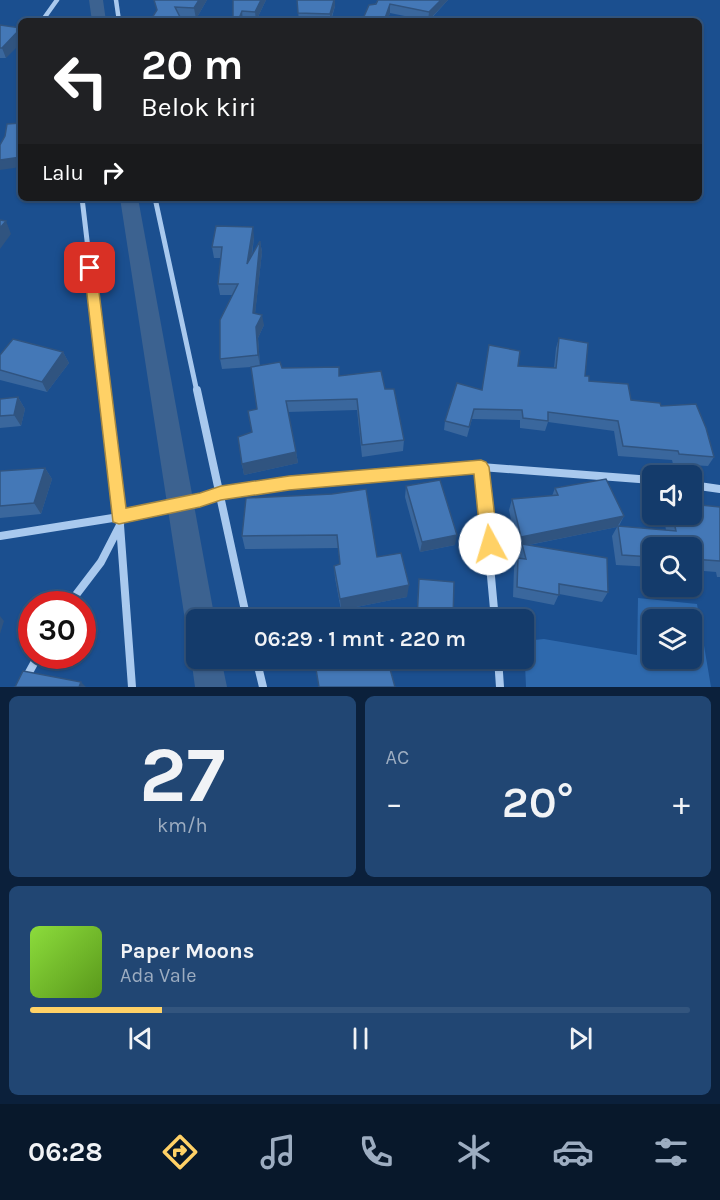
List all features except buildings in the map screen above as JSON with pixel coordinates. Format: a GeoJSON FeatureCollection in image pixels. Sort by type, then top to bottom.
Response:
{"type":"FeatureCollection","features":[{"type":"Feature","properties":{"kind":"street"},"geometry":{"type":"LineString","coordinates":[[44,18],[57,0]]}},
{"type":"Feature","properties":{"kind":"street"},"geometry":{"type":"LineString","coordinates":[[116,0],[119,18]]}},
{"type":"Feature","properties":{"kind":"street"},"geometry":{"type":"LineString","coordinates":[[82,201],[119,521],[132,687]]}},
{"type":"Feature","properties":{"kind":"street"},"geometry":{"type":"LineString","coordinates":[[156,201],[246,609]]}},
{"type":"Feature","properties":{"kind":"street"},"geometry":{"type":"LineString","coordinates":[[0,536],[119,521],[136,512],[200,500],[221,493],[289,483],[481,467],[642,479]]}},
{"type":"Feature","properties":{"kind":"street"},"geometry":{"type":"LineString","coordinates":[[481,467],[494,609]]}},
{"type":"Feature","properties":{"kind":"street"},"geometry":{"type":"LineString","coordinates":[[702,486],[720,489]]}},
{"type":"Feature","properties":{"kind":"street"},"geometry":{"type":"LineString","coordinates":[[79,591],[101,562],[119,521]]}},
{"type":"Feature","properties":{"kind":"street"},"geometry":{"type":"LineString","coordinates":[[21,687],[31,669]]}},
{"type":"Feature","properties":{"kind":"street"},"geometry":{"type":"LineString","coordinates":[[259,669],[263,687]]}},
{"type":"Feature","properties":{"kind":"street"},"geometry":{"type":"LineString","coordinates":[[499,669],[500,687]]}},
{"type":"Feature","properties":{"kind":"shaded area"},"geometry":{"type":"Polygon","coordinates":[[[638,598],[697,604],[698,609],[642,609],[642,669],[702,669],[702,634],[711,687],[526,687],[525,669],[534,669],[534,640],[544,639],[637,655],[638,598]]]}},
{"type":"Feature","properties":{"kind":"waterway"},"geometry":{"type":"LineString","coordinates":[[96,0],[99,18]]}},
{"type":"Feature","properties":{"kind":"waterway"},"geometry":{"type":"LineString","coordinates":[[130,201],[198,609]]}},
{"type":"Feature","properties":{"kind":"waterway"},"geometry":{"type":"LineString","coordinates":[[208,669],[211,687]]}},
{"type":"Feature","properties":{"kind":"route"},"geometry":{"type":"LineString","coordinates":[[90,268],[119,517],[200,500],[221,493],[289,483],[481,467],[490,544]]}}]}
